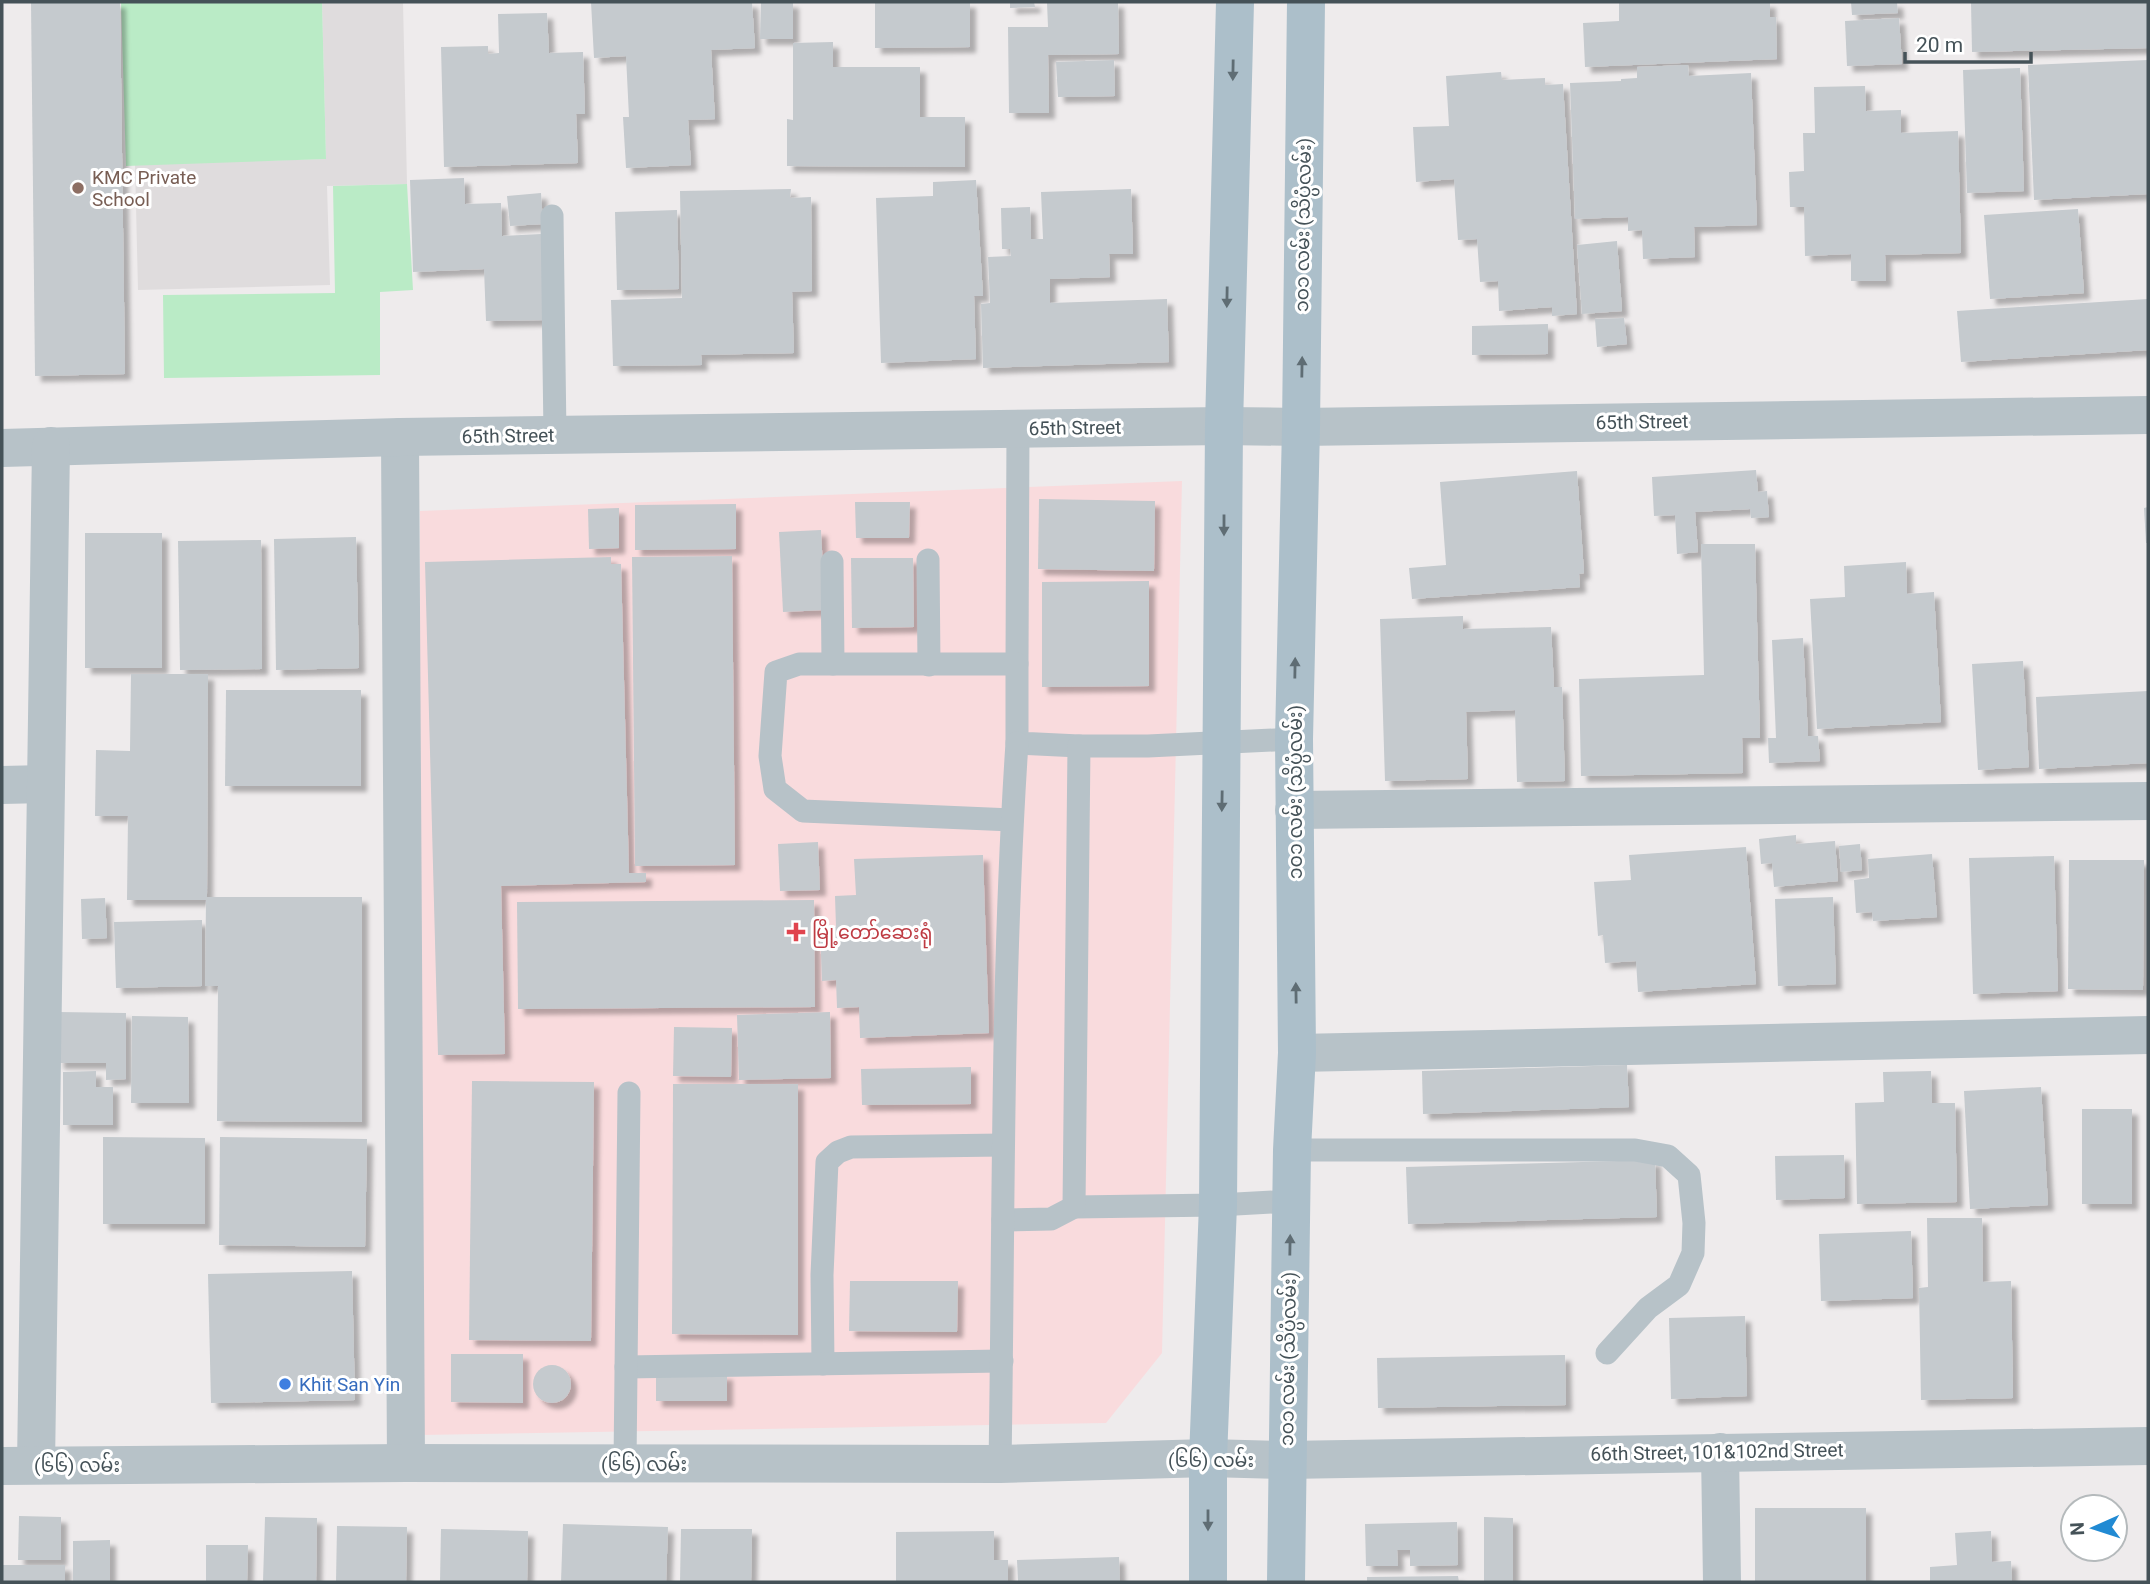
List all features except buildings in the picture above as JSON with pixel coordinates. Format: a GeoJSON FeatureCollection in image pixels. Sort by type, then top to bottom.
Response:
{"type":"FeatureCollection","features":[{"type":"Feature","properties":{"kind":"main road"},"geometry":{"type":"LineString","coordinates":[[1208,1582],[1209,1458],[1218,1205],[1224,426],[1235,2]]}},
{"type":"Feature","properties":{"kind":"main road","name":"၁၀၁ လမ်း (သိပ္ပံလမ်း)"},"geometry":{"type":"LineString","coordinates":[[1286,1582],[1292,1150],[1297,1053],[1294,738],[1306,2]]}},
{"type":"Feature","properties":{"kind":"street","name":"65th Street"},"geometry":{"type":"LineString","coordinates":[[4,448],[400,437],[2148,415]]}},
{"type":"Feature","properties":{"kind":"street"},"geometry":{"type":"LineString","coordinates":[[400,437],[406,1463]]}},
{"type":"Feature","properties":{"kind":"street"},"geometry":{"type":"LineString","coordinates":[[19,1465],[46,784],[51,446]]}},
{"type":"Feature","properties":{"kind":"street"},"geometry":{"type":"LineString","coordinates":[[2,786],[46,784]]}},
{"type":"Feature","properties":{"kind":"street"},"geometry":{"type":"LineString","coordinates":[[1294,810],[2148,801]]}},
{"type":"Feature","properties":{"kind":"street"},"geometry":{"type":"LineString","coordinates":[[1297,1053],[2148,1035]]}},
{"type":"Feature","properties":{"kind":"street","name":"66th Street, 101&102nd Street"},"geometry":{"type":"LineString","coordinates":[[1286,1460],[2148,1446]]}},
{"type":"Feature","properties":{"kind":"street"},"geometry":{"type":"LineString","coordinates":[[1720,1452],[1722,1582]]}},
{"type":"Feature","properties":{"kind":"street","name":"(၆၆) လမ်း"},"geometry":{"type":"LineString","coordinates":[[19,1465],[1000,1464],[1209,1458],[1286,1460]]}},
{"type":"Feature","properties":{"kind":"lane"},"geometry":{"type":"LineString","coordinates":[[552,216],[555,435]]}},
{"type":"Feature","properties":{"kind":"lane"},"geometry":{"type":"LineString","coordinates":[[1000,1464],[1003,1145],[1012,820],[1017,743],[1018,428]]}},
{"type":"Feature","properties":{"kind":"lane"},"geometry":{"type":"LineString","coordinates":[[928,560],[929,665]]}},
{"type":"Feature","properties":{"kind":"lane"},"geometry":{"type":"LineString","coordinates":[[832,562],[833,664]]}},
{"type":"Feature","properties":{"kind":"lane"},"geometry":{"type":"LineString","coordinates":[[1012,820],[803,811],[775,789],[770,755],[776,673],[799,664],[1017,664]]}},
{"type":"Feature","properties":{"kind":"lane"},"geometry":{"type":"LineString","coordinates":[[1017,743],[1148,746],[1294,738]]}},
{"type":"Feature","properties":{"kind":"lane"},"geometry":{"type":"LineString","coordinates":[[1074,1207],[1079,746]]}},
{"type":"Feature","properties":{"kind":"lane"},"geometry":{"type":"LineString","coordinates":[[625,1464],[629,1093]]}},
{"type":"Feature","properties":{"kind":"lane"},"geometry":{"type":"LineString","coordinates":[[823,1364],[822,1276],[827,1162],[838,1152],[851,1147],[1003,1145]]}},
{"type":"Feature","properties":{"kind":"lane"},"geometry":{"type":"LineString","coordinates":[[1292,1150],[1635,1150],[1668,1156],[1689,1175],[1694,1223],[1693,1253],[1679,1285],[1648,1308],[1608,1353]]}},
{"type":"Feature","properties":{"kind":"lane"},"geometry":{"type":"LineString","coordinates":[[1003,1220],[1051,1219],[1074,1207],[1291,1201]]}},
{"type":"Feature","properties":{"kind":"lane"},"geometry":{"type":"LineString","coordinates":[[626,1367],[1002,1361]]}},
{"type":"Feature","properties":{"kind":"shaded area","name":"KMC Private School"},"geometry":{"type":"Polygon","coordinates":[[[322,2],[403,2],[407,184],[327,186],[330,285],[138,290],[135,164],[326,159],[322,2]]]}},
{"type":"Feature","properties":{"kind":"shaded area","name":"မြို့တော်ဆေးရုံ"},"geometry":{"type":"Polygon","coordinates":[[[1182,481],[1162,1353],[1106,1423],[420,1435],[420,511],[1182,481]]]}},
{"type":"Feature","properties":{"kind":"green space"},"geometry":{"type":"Polygon","coordinates":[[[121,2],[322,2],[326,159],[126,166],[121,2]]]}},
{"type":"Feature","properties":{"kind":"green space"},"geometry":{"type":"Polygon","coordinates":[[[407,184],[413,290],[380,292],[380,375],[164,378],[163,295],[335,293],[333,186],[407,184]]]}},
{"type":"Feature","properties":{"kind":"place","name":"KMC Private School"},"geometry":{"type":"Point","coordinates":[78,188]}},
{"type":"Feature","properties":{"kind":"place","name":"မြို့တော်ဆေးရုံ"},"geometry":{"type":"Point","coordinates":[796,932]}},
{"type":"Feature","properties":{"kind":"place","name":"Khit San Yin"},"geometry":{"type":"Point","coordinates":[285,1384]}}]}
